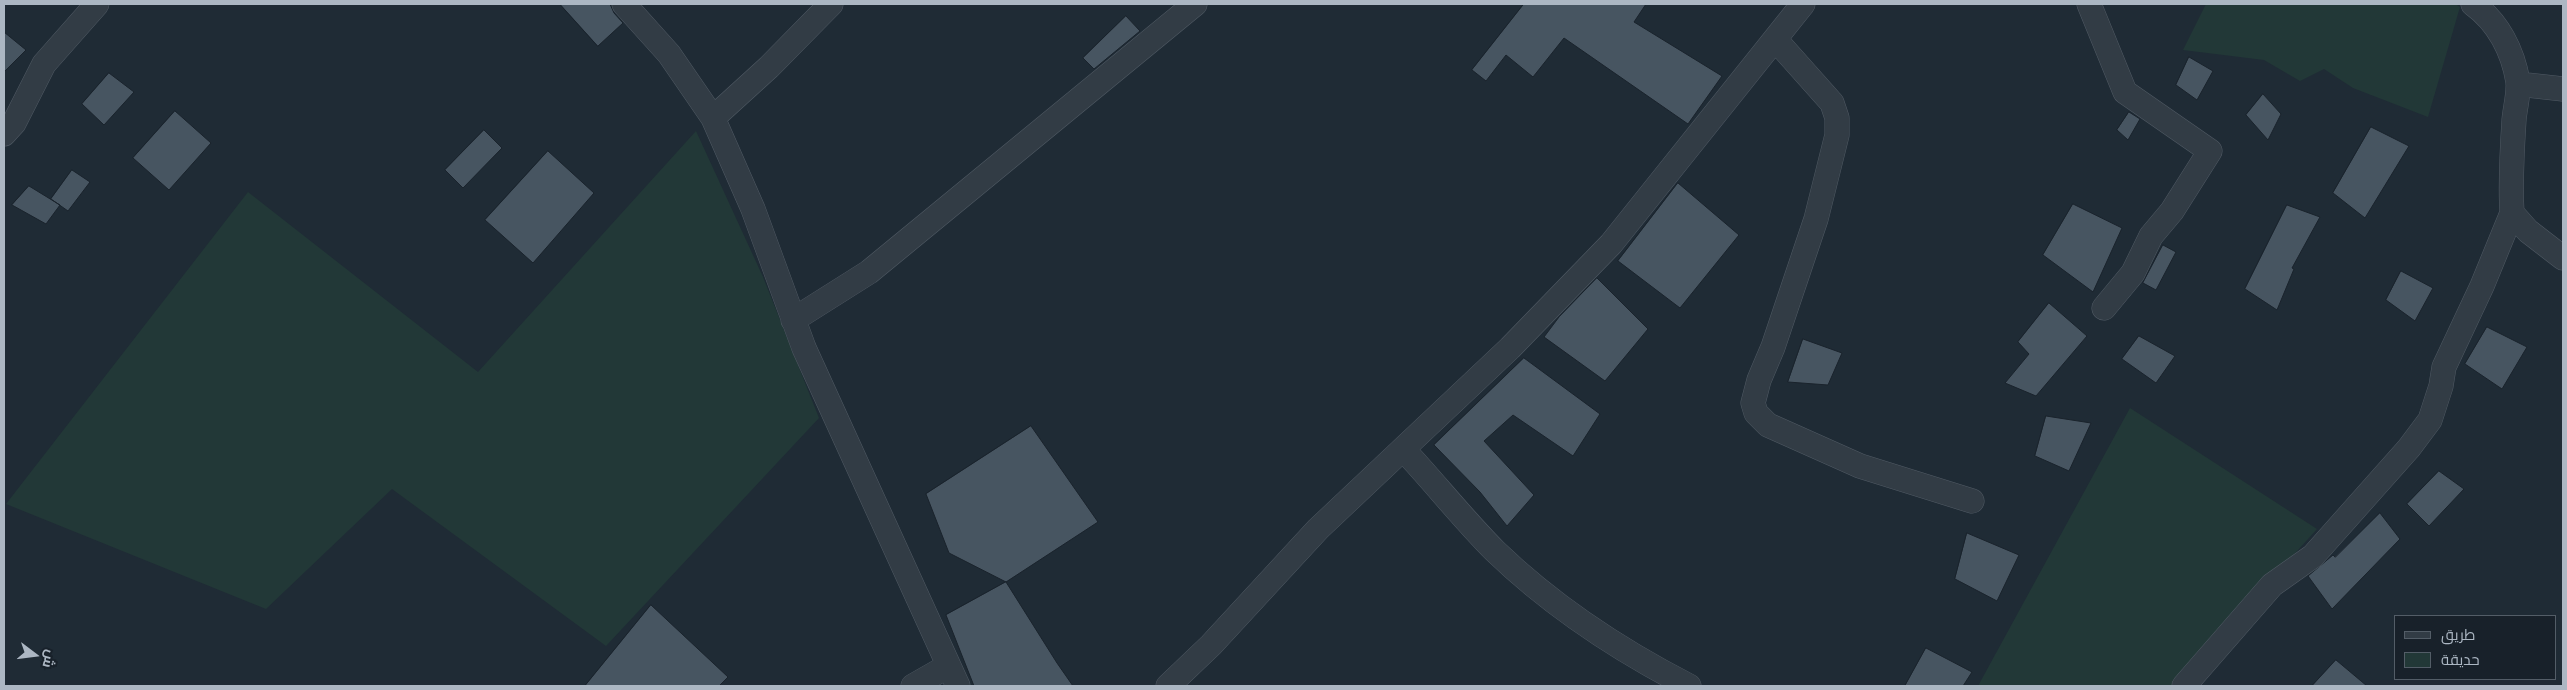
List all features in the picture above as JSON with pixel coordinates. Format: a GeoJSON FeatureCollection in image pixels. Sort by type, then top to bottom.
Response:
{"type":"FeatureCollection","features":[{"type":"Feature","properties":{"kind":"street"},"geometry":{"type":"LineString","coordinates":[[4,134],[14,123],[44,64],[97,4]]}},
{"type":"Feature","properties":{"kind":"street"},"geometry":{"type":"LineString","coordinates":[[624,4],[669,54],[713,118],[753,209],[793,320],[953,676],[913,686]]}},
{"type":"Feature","properties":{"kind":"street"},"geometry":{"type":"LineString","coordinates":[[713,118],[769,67],[831,4]]}},
{"type":"Feature","properties":{"kind":"street"},"geometry":{"type":"LineString","coordinates":[[793,320],[869,272],[1195,4]]}},
{"type":"Feature","properties":{"kind":"street"},"geometry":{"type":"LineString","coordinates":[[1168,686],[1211,645],[1318,530],[1510,348],[1611,244],[1803,4]]}},
{"type":"Feature","properties":{"kind":"street"},"geometry":{"type":"LineString","coordinates":[[2089,4],[2125,92],[2210,151],[2172,211],[2151,236],[2133,272],[2104,308]]}},
{"type":"Feature","properties":{"kind":"street"},"geometry":{"type":"LineString","coordinates":[[2184,686],[2272,585],[2319,549],[2409,448],[2430,420],[2442,386],[2444,367],[2482,286],[2512,213],[2510,188],[2518,84],[2510,52],[2501,33],[2490,18],[2472,4]]}},
{"type":"Feature","properties":{"kind":"street"},"geometry":{"type":"LineString","coordinates":[[1775,39],[1832,104],[1837,118],[1837,135],[1816,219],[1759,380],[1753,403],[1756,413],[1768,425],[1860,466],[1972,501]]}},
{"type":"Feature","properties":{"kind":"street"},"geometry":{"type":"LineString","coordinates":[[2518,84],[2563,89]]}},
{"type":"Feature","properties":{"kind":"street"},"geometry":{"type":"LineString","coordinates":[[2512,213],[2528,230],[2563,258]]}},
{"type":"Feature","properties":{"kind":"street"},"geometry":{"type":"LineString","coordinates":[[1403,449],[1495,550],[1560,607],[1640,661],[1688,686]]}},
{"type":"Feature","properties":{"kind":"green space"},"geometry":{"type":"Polygon","coordinates":[[[2206,4],[2455,4],[2460,7],[2428,117],[2353,88],[2324,69],[2300,81],[2264,60],[2183,50],[2206,4]]]}},
{"type":"Feature","properties":{"kind":"green space"},"geometry":{"type":"Polygon","coordinates":[[[696,131],[763,277],[819,418],[606,646],[392,489],[266,609],[6,504],[248,192],[478,372],[696,131]]]}},
{"type":"Feature","properties":{"kind":"green space"},"geometry":{"type":"Polygon","coordinates":[[[2130,408],[2317,529],[2175,686],[1978,686],[2130,408]]]}},
{"type":"Feature","properties":{"kind":"building"},"geometry":{"type":"Polygon","coordinates":[[[560,4],[610,4],[614,13],[623,23],[598,46],[560,4]]]}},
{"type":"Feature","properties":{"kind":"building"},"geometry":{"type":"Polygon","coordinates":[[[1524,4],[1646,4],[1634,22],[1722,76],[1688,124],[1564,38],[1533,77],[1506,55],[1486,81],[1472,70],[1524,4]]]}},
{"type":"Feature","properties":{"kind":"building"},"geometry":{"type":"Polygon","coordinates":[[[1126,16],[1140,31],[1094,69],[1083,58],[1126,16]]]}},
{"type":"Feature","properties":{"kind":"building"},"geometry":{"type":"Polygon","coordinates":[[[4,32],[26,50],[4,72],[4,32]]]}},
{"type":"Feature","properties":{"kind":"building"},"geometry":{"type":"Polygon","coordinates":[[[2189,57],[2213,71],[2197,100],[2176,85],[2189,57]]]}},
{"type":"Feature","properties":{"kind":"building"},"geometry":{"type":"Polygon","coordinates":[[[109,73],[134,92],[104,125],[82,104],[109,73]]]}},
{"type":"Feature","properties":{"kind":"building"},"geometry":{"type":"Polygon","coordinates":[[[2263,94],[2281,114],[2268,140],[2246,115],[2263,94]]]}},
{"type":"Feature","properties":{"kind":"building"},"geometry":{"type":"Polygon","coordinates":[[[175,111],[211,143],[169,190],[133,158],[175,111]]]}},
{"type":"Feature","properties":{"kind":"building"},"geometry":{"type":"Polygon","coordinates":[[[2129,112],[2140,119],[2128,140],[2117,130],[2129,112]]]}},
{"type":"Feature","properties":{"kind":"building"},"geometry":{"type":"Polygon","coordinates":[[[2371,127],[2409,146],[2365,218],[2333,193],[2371,127]]]}},
{"type":"Feature","properties":{"kind":"building"},"geometry":{"type":"Polygon","coordinates":[[[484,130],[502,148],[463,188],[445,170],[484,130]]]}},
{"type":"Feature","properties":{"kind":"building"},"geometry":{"type":"Polygon","coordinates":[[[548,151],[594,193],[533,263],[485,220],[548,151]]]}},
{"type":"Feature","properties":{"kind":"building"},"geometry":{"type":"Polygon","coordinates":[[[72,170],[90,182],[68,211],[51,199],[72,170]]]}},
{"type":"Feature","properties":{"kind":"building"},"geometry":{"type":"Polygon","coordinates":[[[1678,183],[1739,235],[1680,308],[1618,261],[1678,183]]]}},
{"type":"Feature","properties":{"kind":"building"},"geometry":{"type":"Polygon","coordinates":[[[29,186],[60,205],[46,224],[12,205],[29,186]]]}},
{"type":"Feature","properties":{"kind":"building"},"geometry":{"type":"Polygon","coordinates":[[[2073,204],[2122,228],[2093,292],[2043,255],[2073,204]]]}},
{"type":"Feature","properties":{"kind":"building"},"geometry":{"type":"Polygon","coordinates":[[[2287,205],[2320,217],[2292,268],[2294,269],[2277,310],[2245,289],[2287,205]]]}},
{"type":"Feature","properties":{"kind":"building"},"geometry":{"type":"Polygon","coordinates":[[[2163,245],[2176,252],[2156,290],[2143,283],[2163,245]]]}},
{"type":"Feature","properties":{"kind":"building"},"geometry":{"type":"Polygon","coordinates":[[[2401,271],[2433,288],[2415,321],[2386,300],[2401,271]]]}},
{"type":"Feature","properties":{"kind":"building"},"geometry":{"type":"Polygon","coordinates":[[[1597,278],[1648,329],[1605,381],[1544,337],[1559,317],[1597,278]]]}},
{"type":"Feature","properties":{"kind":"building"},"geometry":{"type":"Polygon","coordinates":[[[2049,303],[2087,336],[2036,396],[2005,383],[2029,354],[2018,342],[2049,303]]]}},
{"type":"Feature","properties":{"kind":"building"},"geometry":{"type":"Polygon","coordinates":[[[2487,327],[2527,347],[2502,389],[2465,364],[2487,327]]]}},
{"type":"Feature","properties":{"kind":"building"},"geometry":{"type":"Polygon","coordinates":[[[2139,336],[2175,356],[2156,383],[2122,359],[2139,336]]]}},
{"type":"Feature","properties":{"kind":"building"},"geometry":{"type":"Polygon","coordinates":[[[1803,339],[1842,353],[1828,385],[1788,382],[1803,339]]]}},
{"type":"Feature","properties":{"kind":"building"},"geometry":{"type":"Polygon","coordinates":[[[1524,358],[1600,414],[1573,456],[1513,415],[1484,441],[1534,495],[1507,526],[1480,492],[1434,445],[1524,358]]]}},
{"type":"Feature","properties":{"kind":"building"},"geometry":{"type":"Polygon","coordinates":[[[2046,416],[2091,423],[2069,471],[2035,456],[2046,416]]]}},
{"type":"Feature","properties":{"kind":"building"},"geometry":{"type":"Polygon","coordinates":[[[1031,426],[1098,522],[1006,582],[949,553],[926,494],[1031,426]]]}},
{"type":"Feature","properties":{"kind":"building"},"geometry":{"type":"Polygon","coordinates":[[[2439,471],[2464,489],[2429,526],[2407,504],[2439,471]]]}},
{"type":"Feature","properties":{"kind":"building"},"geometry":{"type":"Polygon","coordinates":[[[2380,513],[2400,539],[2332,609],[2308,576],[2333,555],[2335,557],[2380,513]]]}},
{"type":"Feature","properties":{"kind":"building"},"geometry":{"type":"Polygon","coordinates":[[[1967,533],[2019,555],[1997,601],[1955,579],[1967,533]]]}},
{"type":"Feature","properties":{"kind":"building"},"geometry":{"type":"Polygon","coordinates":[[[1006,582],[1073,686],[974,686],[946,615],[1006,582]]]}},
{"type":"Feature","properties":{"kind":"building"},"geometry":{"type":"Polygon","coordinates":[[[651,605],[728,677],[719,686],[585,686],[651,605]]]}},
{"type":"Feature","properties":{"kind":"building"},"geometry":{"type":"Polygon","coordinates":[[[1926,648],[1972,672],[1963,686],[1905,686],[1926,648]]]}},
{"type":"Feature","properties":{"kind":"building"},"geometry":{"type":"Polygon","coordinates":[[[2336,660],[2367,686],[2312,686],[2336,660]]]}}]}
